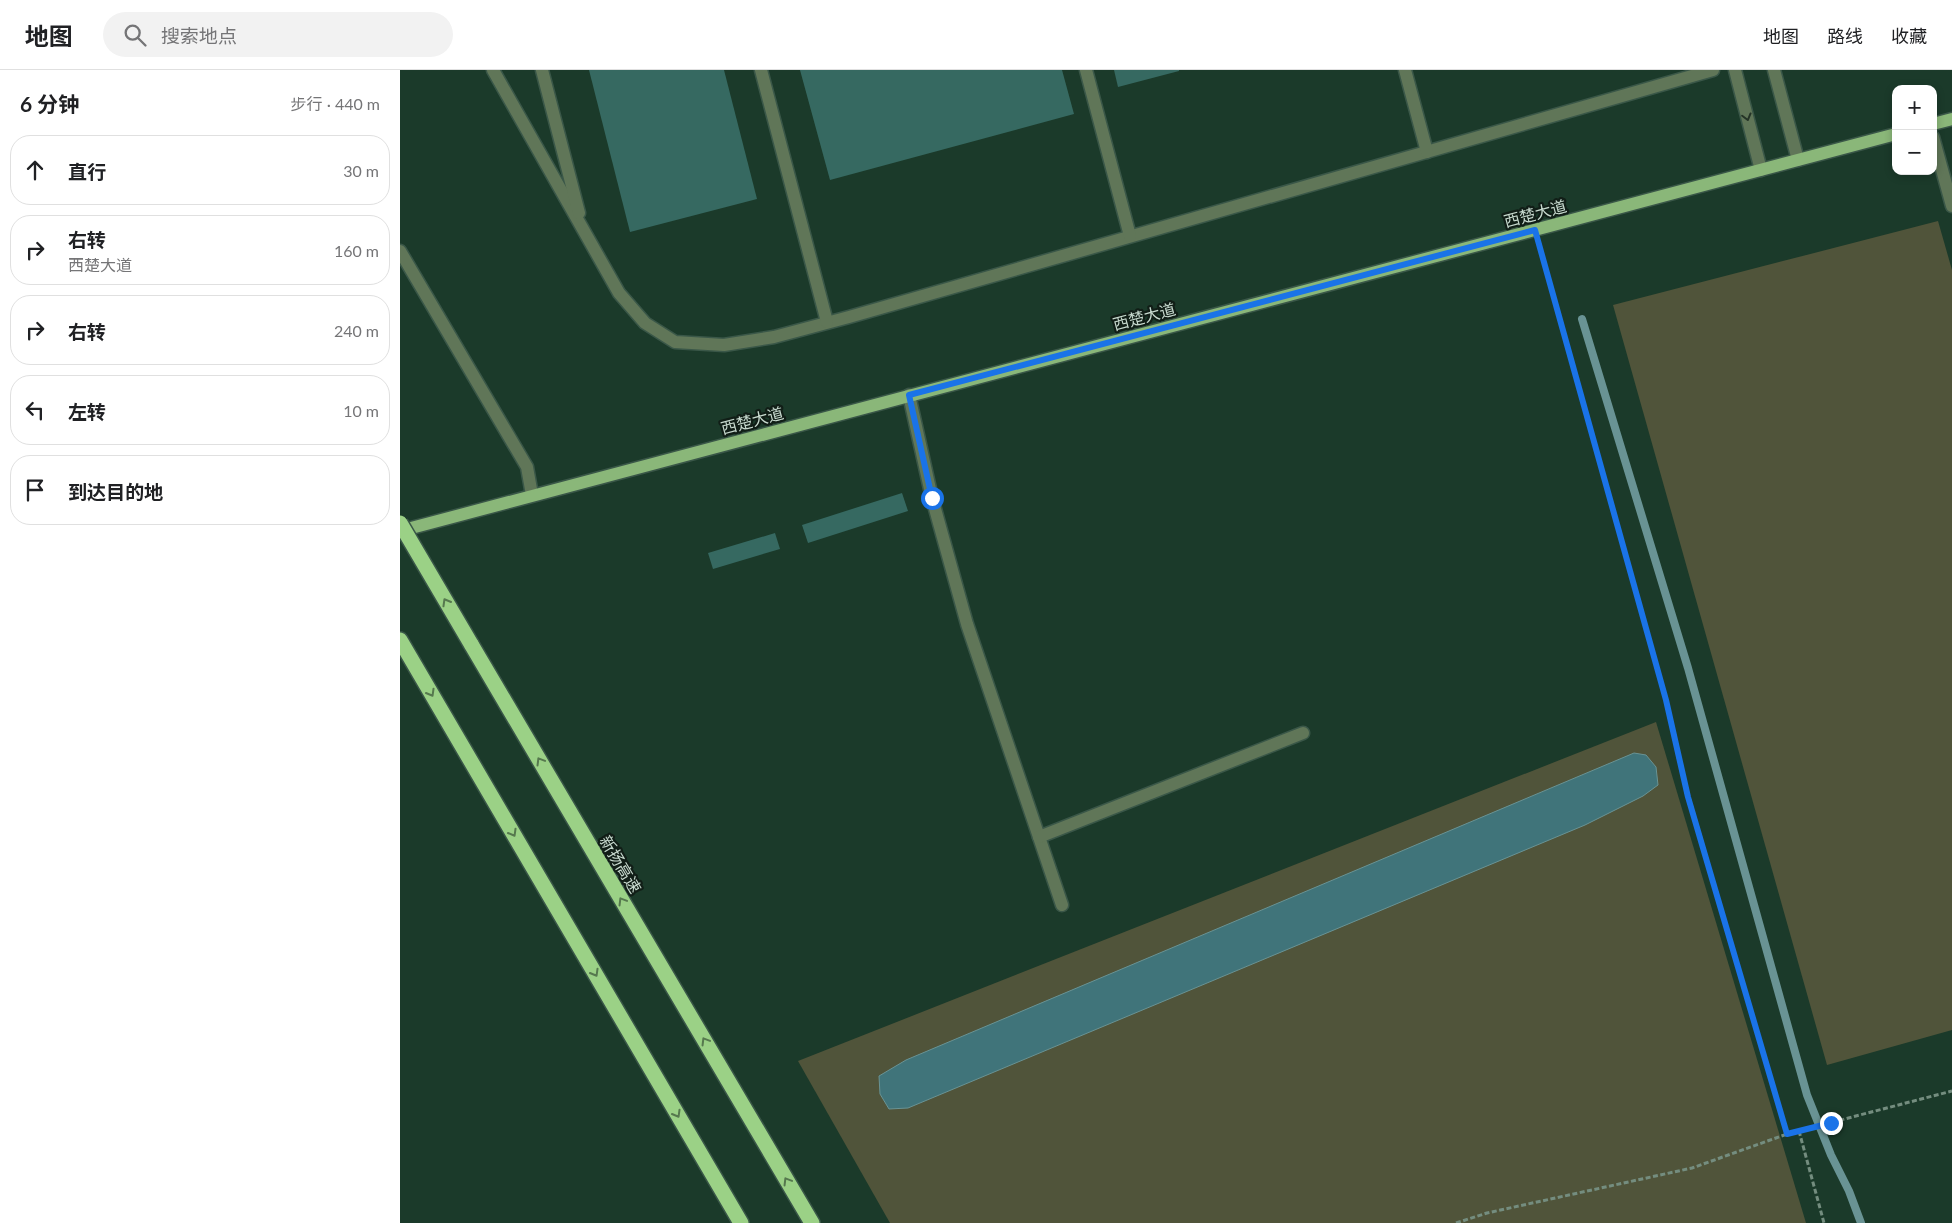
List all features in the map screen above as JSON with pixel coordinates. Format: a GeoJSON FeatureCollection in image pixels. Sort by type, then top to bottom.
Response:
{"type":"FeatureCollection","features":[{"type":"Feature","properties":{"kind":"highway","name":"新扬高速"},"geometry":{"type":"LineString","coordinates":[[400,523],[812,1223]]}},
{"type":"Feature","properties":{"kind":"highway"},"geometry":{"type":"LineString","coordinates":[[403,645],[740,1223]]}},
{"type":"Feature","properties":{"kind":"main road"},"geometry":{"type":"LineString","coordinates":[[1937,123],[1952,119]]}},
{"type":"Feature","properties":{"kind":"main road","name":"西楚大道"},"geometry":{"type":"LineString","coordinates":[[400,531],[1892,135]]}},
{"type":"Feature","properties":{"kind":"street"},"geometry":{"type":"LineString","coordinates":[[493,70],[619,293],[645,323],[675,342],[724,345],[774,338],[1713,70]]}},
{"type":"Feature","properties":{"kind":"street"},"geometry":{"type":"LineString","coordinates":[[542,70],[584,230]]}},
{"type":"Feature","properties":{"kind":"street"},"geometry":{"type":"LineString","coordinates":[[761,70],[827,322]]}},
{"type":"Feature","properties":{"kind":"street"},"geometry":{"type":"LineString","coordinates":[[1086,70],[1130,236]]}},
{"type":"Feature","properties":{"kind":"street"},"geometry":{"type":"LineString","coordinates":[[1405,70],[1427,152]]}},
{"type":"Feature","properties":{"kind":"street"},"geometry":{"type":"LineString","coordinates":[[1735,70],[1761,170]]}},
{"type":"Feature","properties":{"kind":"street"},"geometry":{"type":"LineString","coordinates":[[1774,70],[1798,160]]}},
{"type":"Feature","properties":{"kind":"street"},"geometry":{"type":"LineString","coordinates":[[1937,152],[1952,206]]}},
{"type":"Feature","properties":{"kind":"street"},"geometry":{"type":"LineString","coordinates":[[400,250],[527,467],[532,495]]}},
{"type":"Feature","properties":{"kind":"street"},"geometry":{"type":"LineString","coordinates":[[909,395],[932,498],[967,624],[1062,905]]}},
{"type":"Feature","properties":{"kind":"street"},"geometry":{"type":"LineString","coordinates":[[1039,837],[1303,733]]}},
{"type":"Feature","properties":{"kind":"path"},"geometry":{"type":"LineString","coordinates":[[1535,230],[1666,700],[1688,797],[1787,1134]]}},
{"type":"Feature","properties":{"kind":"path"},"geometry":{"type":"LineString","coordinates":[[1456,1223],[1487,1213],[1692,1168],[1787,1134],[1952,1092]]}},
{"type":"Feature","properties":{"kind":"path"},"geometry":{"type":"LineString","coordinates":[[1798,1131],[1824,1223]]}},
{"type":"Feature","properties":{"kind":"green space"},"geometry":{"type":"Polygon","coordinates":[[[1938,221],[1952,270],[1952,1030],[1827,1065],[1613,305],[1938,221]]]}},
{"type":"Feature","properties":{"kind":"green space"},"geometry":{"type":"Polygon","coordinates":[[[1656,722],[1806,1223],[890,1223],[798,1061],[1656,722]]]}},
{"type":"Feature","properties":{"kind":"water"},"geometry":{"type":"Polygon","coordinates":[[[1634,753],[1646,755],[1656,767],[1658,785],[1643,796],[1585,825],[908,1108],[889,1109],[880,1094],[879,1076],[906,1060],[1634,753]]]}},
{"type":"Feature","properties":{"kind":"building"},"geometry":{"type":"Polygon","coordinates":[[[589,70],[724,70],[757,199],[630,232],[589,70]]]}},
{"type":"Feature","properties":{"kind":"building"},"geometry":{"type":"Polygon","coordinates":[[[800,70],[1062,70],[1074,114],[830,180],[800,70]]]}},
{"type":"Feature","properties":{"kind":"building"},"geometry":{"type":"Polygon","coordinates":[[[1114,70],[1179,70],[1179,71],[1118,87],[1114,70]]]}},
{"type":"Feature","properties":{"kind":"building"},"geometry":{"type":"Polygon","coordinates":[[[902,493],[908,511],[808,543],[802,525],[902,493]]]}},
{"type":"Feature","properties":{"kind":"building"},"geometry":{"type":"Polygon","coordinates":[[[775,533],[780,549],[713,569],[708,553],[775,533]]]}},
{"type":"Feature","properties":{"kind":"waterway"},"geometry":{"type":"LineString","coordinates":[[1582,319],[1688,668],[1807,1095],[1861,1223]]}},
{"type":"Feature","properties":{"kind":"route"},"geometry":{"type":"LineString","coordinates":[[932,498],[909,395],[1535,230],[1666,700],[1688,797],[1701,835],[1787,1134],[1831,1123]]}}]}
